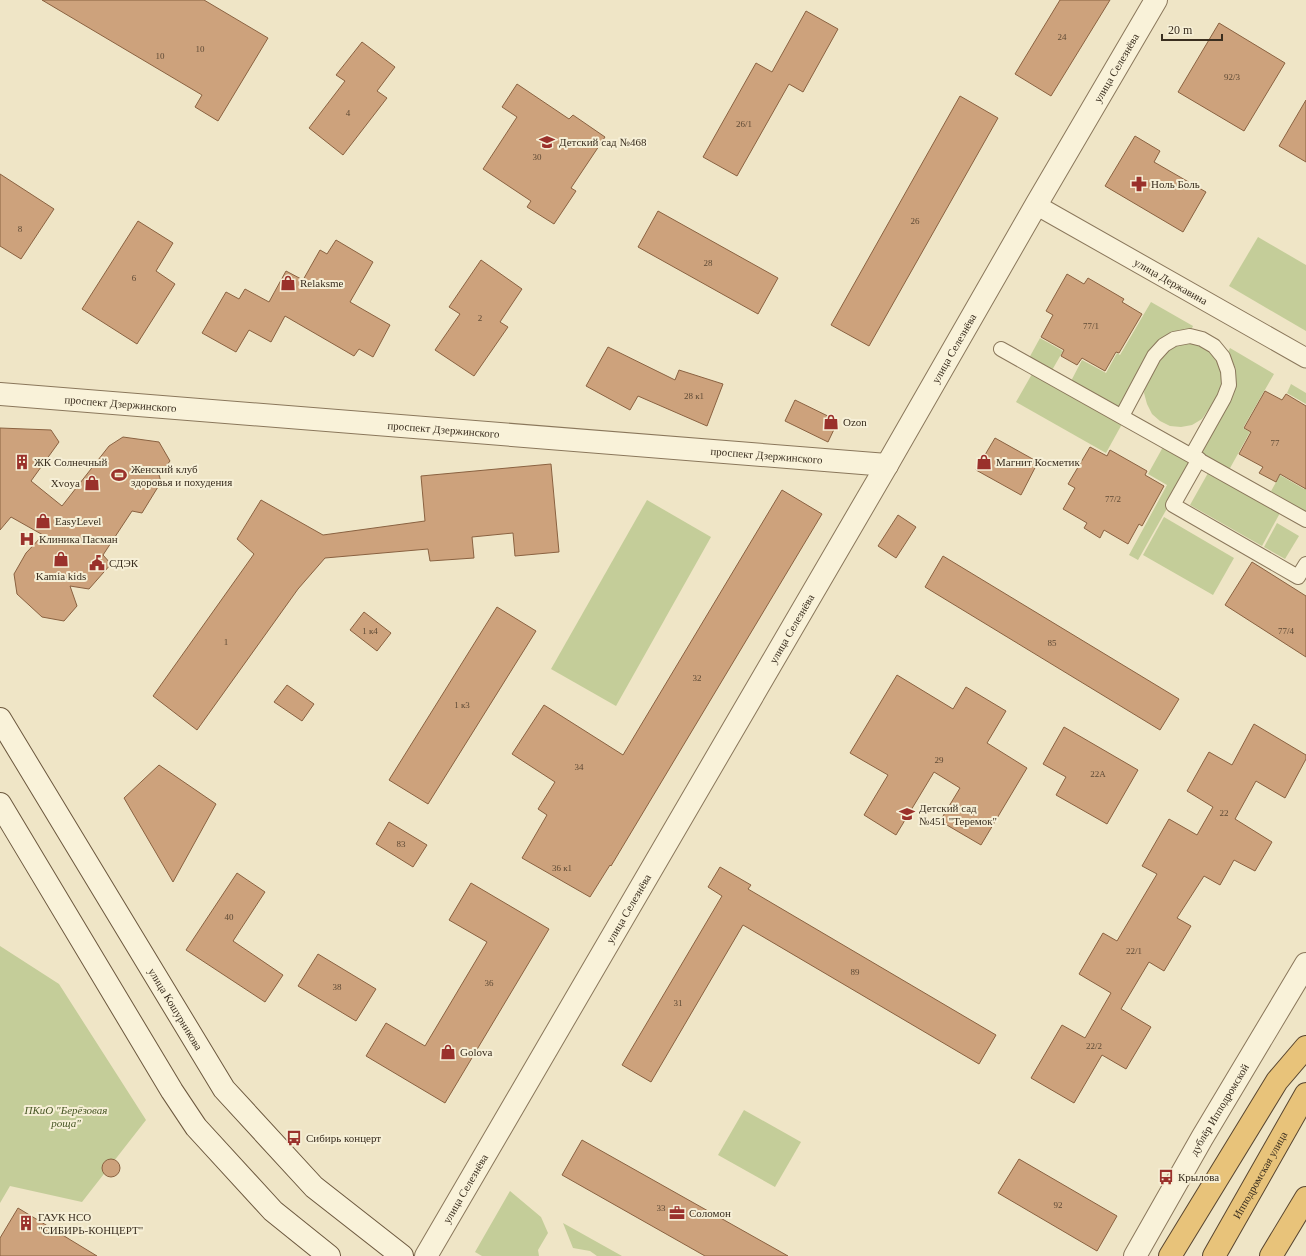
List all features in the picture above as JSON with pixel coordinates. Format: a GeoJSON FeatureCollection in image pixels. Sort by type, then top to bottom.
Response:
{"type":"FeatureCollection","features":[{"type":"Feature","properties":{"kind":"highway"},"geometry":{"type":"LineString","coordinates":[[1170,1256],[1277,1081],[1306,1048]]}},
{"type":"Feature","properties":{"kind":"highway","name":"Ипподромская улица"},"geometry":{"type":"LineString","coordinates":[[1214,1256],[1306,1094]]}},
{"type":"Feature","properties":{"kind":"highway"},"geometry":{"type":"LineString","coordinates":[[1271,1256],[1306,1198]]}},
{"type":"Feature","properties":{"kind":"street","name":"улица Селезнёва"},"geometry":{"type":"LineString","coordinates":[[426,1256],[1156,0]]}},
{"type":"Feature","properties":{"kind":"street","name":"улица Державина"},"geometry":{"type":"LineString","coordinates":[[1036,205],[1306,358]]}},
{"type":"Feature","properties":{"kind":"street"},"geometry":{"type":"LineString","coordinates":[[1122,416],[1154,356],[1164,345],[1174,339],[1190,336],[1214,346],[1223,357],[1228,371],[1228,385],[1224,398],[1173,505],[1298,577],[1306,564]]}},
{"type":"Feature","properties":{"kind":"street"},"geometry":{"type":"LineString","coordinates":[[1001,349],[1306,520]]}},
{"type":"Feature","properties":{"kind":"street","name":"проспект Дзержинского"},"geometry":{"type":"LineString","coordinates":[[0,394],[887,465]]}},
{"type":"Feature","properties":{"kind":"street","name":"улица Кошурникова"},"geometry":{"type":"LineString","coordinates":[[0,719],[224,1089],[314,1187],[402,1256]]}},
{"type":"Feature","properties":{"kind":"street"},"geometry":{"type":"LineString","coordinates":[[0,804],[172,1091],[196,1127],[273,1210],[330,1256]]}},
{"type":"Feature","properties":{"kind":"street","name":"дублёр Ипподромской"},"geometry":{"type":"LineString","coordinates":[[1135,1256],[1202,1138],[1306,964]]}},
{"type":"Feature","properties":{"kind":"green space"},"geometry":{"type":"Polygon","coordinates":[[[1258,237],[1306,265],[1306,331],[1229,286],[1258,237]]]}},
{"type":"Feature","properties":{"kind":"green space"},"geometry":{"type":"Polygon","coordinates":[[[1151,302],[1193,326],[1191,330],[1171,332],[1159,340],[1118,410],[1070,383],[1082,360],[1106,373],[1117,353],[1120,355],[1151,302]]]}},
{"type":"Feature","properties":{"kind":"green space"},"geometry":{"type":"Polygon","coordinates":[[[1040,338],[1063,351],[1051,372],[1028,360],[1040,338]]]}},
{"type":"Feature","properties":{"kind":"green space"},"geometry":{"type":"Polygon","coordinates":[[[1188,342],[1200,344],[1210,350],[1218,359],[1223,371],[1223,383],[1219,394],[1202,419],[1192,425],[1181,427],[1170,426],[1160,421],[1152,414],[1144,393],[1146,383],[1159,358],[1176,344],[1188,342]]]}},
{"type":"Feature","properties":{"kind":"green space"},"geometry":{"type":"Polygon","coordinates":[[[1230,348],[1274,374],[1243,428],[1250,432],[1229,470],[1199,457],[1236,387],[1236,369],[1228,352],[1230,348]]]}},
{"type":"Feature","properties":{"kind":"green space"},"geometry":{"type":"Polygon","coordinates":[[[1032,374],[1122,424],[1106,453],[1016,402],[1032,374]]]}},
{"type":"Feature","properties":{"kind":"green space"},"geometry":{"type":"Polygon","coordinates":[[[1291,384],[1306,393],[1306,404],[1287,393],[1291,384]]]}},
{"type":"Feature","properties":{"kind":"green space"},"geometry":{"type":"Polygon","coordinates":[[[1163,447],[1192,464],[1138,560],[1129,555],[1167,485],[1148,474],[1163,447]]]}},
{"type":"Feature","properties":{"kind":"green space"},"geometry":{"type":"Polygon","coordinates":[[[1208,473],[1280,513],[1262,546],[1190,505],[1208,473]]]}},
{"type":"Feature","properties":{"kind":"green space"},"geometry":{"type":"Polygon","coordinates":[[[1280,475],[1304,489],[1306,485],[1306,518],[1270,493],[1280,475]]]}},
{"type":"Feature","properties":{"kind":"green space"},"geometry":{"type":"Polygon","coordinates":[[[647,500],[711,537],[616,706],[551,669],[647,500]]]}},
{"type":"Feature","properties":{"kind":"green space"},"geometry":{"type":"Polygon","coordinates":[[[1164,517],[1234,558],[1213,595],[1143,555],[1164,517]]]}},
{"type":"Feature","properties":{"kind":"green space"},"geometry":{"type":"Polygon","coordinates":[[[1277,523],[1299,536],[1285,559],[1264,547],[1277,523]]]}},
{"type":"Feature","properties":{"kind":"green space","name":"ПКиО \"Берёзовая роща\""},"geometry":{"type":"Polygon","coordinates":[[[0,946],[59,984],[146,1120],[82,1202],[10,1186],[0,1203],[0,946]]]}},
{"type":"Feature","properties":{"kind":"green space"},"geometry":{"type":"Polygon","coordinates":[[[744,1110],[801,1142],[775,1187],[718,1155],[744,1110]]]}},
{"type":"Feature","properties":{"kind":"green space"},"geometry":{"type":"Polygon","coordinates":[[[510,1191],[541,1217],[548,1233],[538,1250],[539,1256],[482,1256],[475,1252],[510,1191]]]}},
{"type":"Feature","properties":{"kind":"green space"},"geometry":{"type":"Polygon","coordinates":[[[563,1223],[622,1256],[597,1256],[590,1251],[573,1248],[563,1223]]]}},
{"type":"Feature","properties":{"kind":"building"},"geometry":{"type":"Polygon","coordinates":[[[42,0],[204,0],[268,38],[218,121],[195,107],[202,95],[42,0]]]}},
{"type":"Feature","properties":{"kind":"building"},"geometry":{"type":"Polygon","coordinates":[[[1060,0],[1110,0],[1051,96],[1015,74],[1060,0]]]}},
{"type":"Feature","properties":{"kind":"building"},"geometry":{"type":"Polygon","coordinates":[[[806,11],[838,29],[803,92],[789,84],[737,176],[703,157],[756,63],[772,72],[806,11]]]}},
{"type":"Feature","properties":{"kind":"building"},"geometry":{"type":"Polygon","coordinates":[[[1219,23],[1285,63],[1244,131],[1178,92],[1219,23]]]}},
{"type":"Feature","properties":{"kind":"building"},"geometry":{"type":"Polygon","coordinates":[[[362,42],[395,67],[377,91],[387,98],[343,155],[309,128],[345,81],[336,75],[362,42]]]}},
{"type":"Feature","properties":{"kind":"building"},"geometry":{"type":"Polygon","coordinates":[[[517,84],[569,119],[573,115],[605,137],[571,188],[576,191],[554,224],[527,207],[531,201],[483,169],[517,117],[502,107],[517,84]]]}},
{"type":"Feature","properties":{"kind":"building"},"geometry":{"type":"Polygon","coordinates":[[[960,96],[998,118],[869,346],[831,325],[960,96]]]}},
{"type":"Feature","properties":{"kind":"building"},"geometry":{"type":"Polygon","coordinates":[[[1306,100],[1306,162],[1279,146],[1306,100]]]}},
{"type":"Feature","properties":{"kind":"building"},"geometry":{"type":"Polygon","coordinates":[[[1135,136],[1160,151],[1154,162],[1206,192],[1183,232],[1105,186],[1135,136]]]}},
{"type":"Feature","properties":{"kind":"building"},"geometry":{"type":"Polygon","coordinates":[[[0,174],[54,209],[21,259],[0,246],[0,174]]]}},
{"type":"Feature","properties":{"kind":"building"},"geometry":{"type":"Polygon","coordinates":[[[658,211],[778,278],[758,314],[638,247],[658,211]]]}},
{"type":"Feature","properties":{"kind":"building"},"geometry":{"type":"Polygon","coordinates":[[[138,221],[173,243],[156,271],[175,284],[137,344],[82,309],[138,221]]]}},
{"type":"Feature","properties":{"kind":"building"},"geometry":{"type":"Polygon","coordinates":[[[336,240],[373,262],[350,302],[390,325],[373,357],[359,349],[354,356],[285,316],[271,342],[249,330],[236,352],[202,333],[226,292],[239,299],[245,289],[269,302],[286,271],[303,280],[320,250],[327,254],[336,240]]]}},
{"type":"Feature","properties":{"kind":"building"},"geometry":{"type":"Polygon","coordinates":[[[481,260],[522,289],[500,322],[508,327],[474,376],[435,350],[460,314],[449,307],[481,260]]]}},
{"type":"Feature","properties":{"kind":"building"},"geometry":{"type":"Polygon","coordinates":[[[1067,274],[1084,284],[1088,278],[1124,299],[1122,302],[1142,314],[1119,353],[1116,352],[1105,371],[1082,358],[1077,365],[1061,356],[1064,350],[1041,337],[1053,315],[1046,311],[1067,274]]]}},
{"type":"Feature","properties":{"kind":"building"},"geometry":{"type":"Polygon","coordinates":[[[608,347],[675,380],[679,370],[723,384],[707,426],[638,396],[630,410],[586,386],[608,347]]]}},
{"type":"Feature","properties":{"kind":"building"},"geometry":{"type":"Polygon","coordinates":[[[1265,391],[1282,400],[1286,394],[1306,406],[1306,489],[1280,474],[1276,482],[1259,473],[1263,467],[1239,454],[1251,432],[1244,428],[1265,391]]]}},
{"type":"Feature","properties":{"kind":"building"},"geometry":{"type":"Polygon","coordinates":[[[795,400],[838,421],[828,442],[785,421],[795,400]]]}},
{"type":"Feature","properties":{"kind":"building"},"geometry":{"type":"Polygon","coordinates":[[[0,428],[51,430],[59,442],[31,481],[62,506],[109,446],[123,437],[159,442],[170,461],[159,475],[161,482],[142,513],[132,511],[103,555],[111,564],[89,589],[70,586],[77,606],[64,621],[42,617],[17,594],[14,574],[26,553],[43,535],[11,517],[0,530],[0,428]]]}},
{"type":"Feature","properties":{"kind":"building"},"geometry":{"type":"Polygon","coordinates":[[[995,438],[1038,462],[1021,495],[976,470],[995,438]]]}},
{"type":"Feature","properties":{"kind":"building"},"geometry":{"type":"Polygon","coordinates":[[[1090,447],[1107,456],[1110,450],[1147,471],[1145,475],[1164,486],[1142,526],[1139,524],[1128,544],[1104,530],[1100,538],[1084,528],[1087,523],[1063,509],[1075,488],[1068,484],[1090,447]]]}},
{"type":"Feature","properties":{"kind":"building"},"geometry":{"type":"Polygon","coordinates":[[[551,464],[559,552],[515,556],[513,533],[472,537],[474,558],[430,561],[428,549],[325,558],[298,589],[197,730],[153,696],[254,554],[237,539],[261,500],[323,535],[425,521],[421,476],[551,464]]]}},
{"type":"Feature","properties":{"kind":"building"},"geometry":{"type":"Polygon","coordinates":[[[782,490],[822,514],[611,866],[610,865],[590,897],[522,858],[547,815],[538,809],[555,782],[512,754],[544,705],[623,755],[782,490]]]}},
{"type":"Feature","properties":{"kind":"building"},"geometry":{"type":"Polygon","coordinates":[[[898,515],[916,527],[896,558],[878,546],[898,515]]]}},
{"type":"Feature","properties":{"kind":"building"},"geometry":{"type":"Polygon","coordinates":[[[943,556],[1179,699],[1160,730],[925,587],[943,556]]]}},
{"type":"Feature","properties":{"kind":"building"},"geometry":{"type":"Polygon","coordinates":[[[1252,562],[1306,596],[1306,657],[1225,605],[1252,562]]]}},
{"type":"Feature","properties":{"kind":"building"},"geometry":{"type":"Polygon","coordinates":[[[497,607],[536,631],[428,804],[389,780],[497,607]]]}},
{"type":"Feature","properties":{"kind":"building"},"geometry":{"type":"Polygon","coordinates":[[[364,612],[391,633],[377,651],[350,630],[364,612]]]}},
{"type":"Feature","properties":{"kind":"building"},"geometry":{"type":"Polygon","coordinates":[[[897,675],[953,709],[966,687],[1006,711],[987,743],[1027,768],[981,845],[940,821],[960,788],[934,772],[896,835],[864,815],[888,775],[850,753],[897,675]]]}},
{"type":"Feature","properties":{"kind":"building"},"geometry":{"type":"Polygon","coordinates":[[[287,685],[314,704],[302,721],[274,702],[287,685]]]}},
{"type":"Feature","properties":{"kind":"building"},"geometry":{"type":"Polygon","coordinates":[[[1254,724],[1306,755],[1306,759],[1285,798],[1256,781],[1235,819],[1272,842],[1255,871],[1234,860],[1220,885],[1204,876],[1177,918],[1191,926],[1164,971],[1149,962],[1121,1009],[1151,1027],[1126,1069],[1102,1055],[1074,1103],[1031,1078],[1062,1025],[1085,1038],[1111,993],[1079,974],[1103,933],[1117,941],[1157,874],[1142,866],[1169,819],[1197,835],[1213,807],[1187,791],[1209,752],[1232,765],[1254,724]]]}},
{"type":"Feature","properties":{"kind":"building"},"geometry":{"type":"Polygon","coordinates":[[[1064,727],[1138,770],[1107,824],[1056,795],[1066,777],[1043,764],[1064,727]]]}},
{"type":"Feature","properties":{"kind":"building"},"geometry":{"type":"Polygon","coordinates":[[[159,765],[216,804],[173,882],[124,798],[159,765]]]}},
{"type":"Feature","properties":{"kind":"building"},"geometry":{"type":"Polygon","coordinates":[[[389,822],[427,845],[413,867],[376,844],[389,822]]]}},
{"type":"Feature","properties":{"kind":"building"},"geometry":{"type":"Polygon","coordinates":[[[720,867],[751,885],[748,889],[996,1035],[979,1064],[743,925],[651,1082],[622,1065],[722,896],[708,887],[720,867]]]}},
{"type":"Feature","properties":{"kind":"building"},"geometry":{"type":"Polygon","coordinates":[[[237,873],[265,892],[233,941],[283,975],[265,1002],[186,950],[237,873]]]}},
{"type":"Feature","properties":{"kind":"building"},"geometry":{"type":"Polygon","coordinates":[[[471,883],[549,929],[445,1103],[366,1056],[386,1023],[425,1046],[487,942],[449,920],[471,883]]]}},
{"type":"Feature","properties":{"kind":"building"},"geometry":{"type":"Polygon","coordinates":[[[318,954],[376,989],[356,1021],[298,986],[318,954]]]}},
{"type":"Feature","properties":{"kind":"building"},"geometry":{"type":"Polygon","coordinates":[[[582,1140],[788,1256],[705,1256],[562,1175],[582,1140]]]}},
{"type":"Feature","properties":{"kind":"building"},"geometry":{"type":"Polygon","coordinates":[[[111,1159],[117,1162],[120,1168],[117,1174],[111,1177],[105,1174],[102,1168],[105,1162],[111,1159]]]}},
{"type":"Feature","properties":{"kind":"building"},"geometry":{"type":"Polygon","coordinates":[[[1019,1159],[1117,1216],[1097,1251],[998,1193],[1019,1159]]]}},
{"type":"Feature","properties":{"kind":"building","name":"ГАУК НСО \"СИБИРЬ-КОНЦЕРТ\""},"geometry":{"type":"Polygon","coordinates":[[[18,1208],[97,1256],[0,1256],[0,1238],[18,1208]]]}},
{"type":"Feature","properties":{"kind":"place","name":"Детский сад №468"},"geometry":{"type":"Point","coordinates":[547,142]}},
{"type":"Feature","properties":{"kind":"place","name":"Ноль Боль"},"geometry":{"type":"Point","coordinates":[1139,184]}},
{"type":"Feature","properties":{"kind":"place","name":"Relaksme"},"geometry":{"type":"Point","coordinates":[288,283]}},
{"type":"Feature","properties":{"kind":"place","name":"Ozon"},"geometry":{"type":"Point","coordinates":[831,422]}},
{"type":"Feature","properties":{"kind":"place","name":"ЖК Солнечный"},"geometry":{"type":"Point","coordinates":[22,462]}},
{"type":"Feature","properties":{"kind":"place","name":"Магнит Косметик"},"geometry":{"type":"Point","coordinates":[984,462]}},
{"type":"Feature","properties":{"kind":"place","name":"Женский клуб здоровья и похудения"},"geometry":{"type":"Point","coordinates":[119,475]}},
{"type":"Feature","properties":{"kind":"place","name":"Xvoya"},"geometry":{"type":"Point","coordinates":[92,483]}},
{"type":"Feature","properties":{"kind":"place","name":"EasyLevel"},"geometry":{"type":"Point","coordinates":[43,521]}},
{"type":"Feature","properties":{"kind":"place","name":"Клиника Пасман"},"geometry":{"type":"Point","coordinates":[27,539]}},
{"type":"Feature","properties":{"kind":"place","name":"Kamia kids"},"geometry":{"type":"Point","coordinates":[61,559]}},
{"type":"Feature","properties":{"kind":"place","name":"СДЭК"},"geometry":{"type":"Point","coordinates":[97,563]}},
{"type":"Feature","properties":{"kind":"place","name":"Детский сад №451 \"Теремок\""},"geometry":{"type":"Point","coordinates":[907,814]}},
{"type":"Feature","properties":{"kind":"place","name":"Golova"},"geometry":{"type":"Point","coordinates":[448,1052]}},
{"type":"Feature","properties":{"kind":"place","name":"Сибирь концерт"},"geometry":{"type":"Point","coordinates":[294,1138]}},
{"type":"Feature","properties":{"kind":"place","name":"Крылова"},"geometry":{"type":"Point","coordinates":[1166,1177]}},
{"type":"Feature","properties":{"kind":"place","name":"Соломон"},"geometry":{"type":"Point","coordinates":[677,1213]}},
{"type":"Feature","properties":{"kind":"place","name":"ГАУК НСО \"СИБИРЬ-КОНЦЕРТ\""},"geometry":{"type":"Point","coordinates":[26,1223]}}]}
